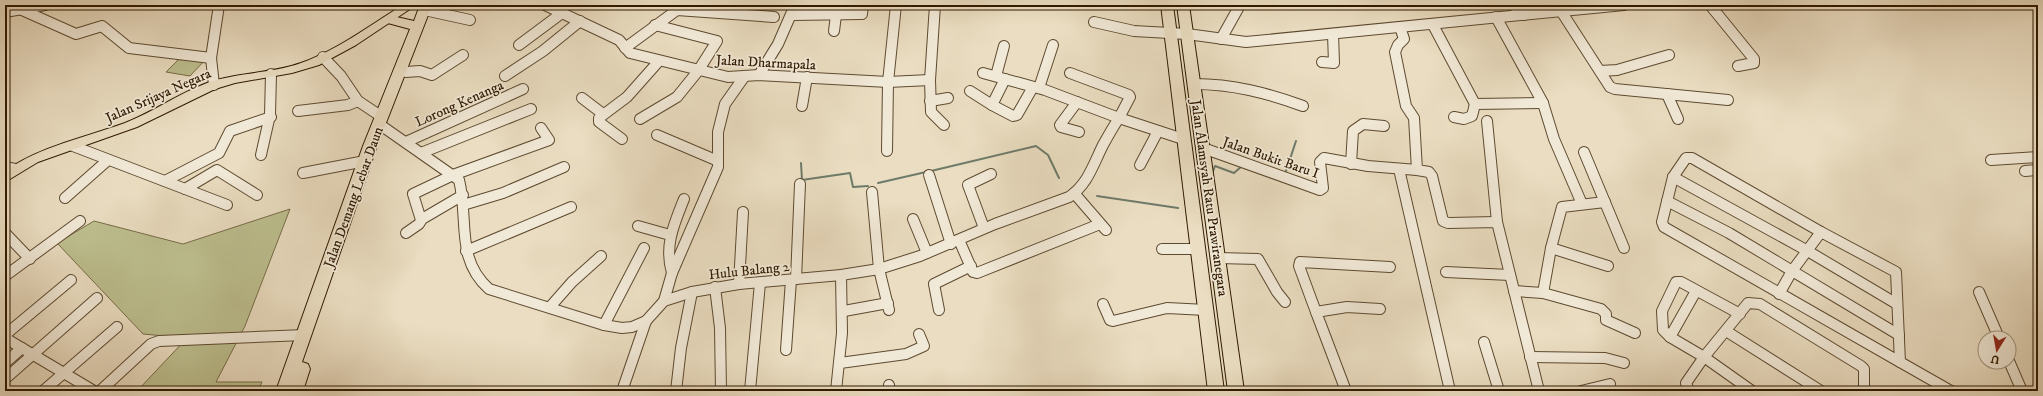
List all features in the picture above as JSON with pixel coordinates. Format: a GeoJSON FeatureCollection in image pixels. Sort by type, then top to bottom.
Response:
{"type":"FeatureCollection","features":[{"type":"Feature","properties":{"kind":"highway","name":"Jalan Alamsyah Ratu Prawiranegara"},"geometry":{"type":"LineString","coordinates":[[1167,5],[1216,391]]}},
{"type":"Feature","properties":{"kind":"highway","name":"Jalan Alamsyah Ratu Prawiranegara"},"geometry":{"type":"LineString","coordinates":[[1183,5],[1236,391]]}},
{"type":"Feature","properties":{"kind":"highway","name":"Jalan Demang Lebar Daun"},"geometry":{"type":"LineString","coordinates":[[295,391],[383,123],[418,27],[429,7]]}},
{"type":"Feature","properties":{"kind":"highway","name":"Jalan Demang Lebar Daun"},"geometry":{"type":"LineString","coordinates":[[284,391],[305,335],[365,161],[406,72],[429,7]]}},
{"type":"Feature","properties":{"kind":"highway"},"geometry":{"type":"LineString","coordinates":[[388,20],[403,21],[418,27]]}},
{"type":"Feature","properties":{"kind":"main road","name":"Jalan Srijaya Negara"},"geometry":{"type":"LineString","coordinates":[[5,177],[10,168],[134,123],[214,85],[289,71],[323,57],[353,42],[411,5]]}},
{"type":"Feature","properties":{"kind":"street"},"geometry":{"type":"LineString","coordinates":[[5,12],[45,5]]}},
{"type":"Feature","properties":{"kind":"street"},"geometry":{"type":"LineString","coordinates":[[214,85],[211,58],[219,5]]}},
{"type":"Feature","properties":{"kind":"street","name":"Jalan Dharmapala"},"geometry":{"type":"LineString","coordinates":[[545,5],[619,40],[630,53],[698,71],[728,77],[759,75],[888,82],[930,80]]}},
{"type":"Feature","properties":{"kind":"street"},"geometry":{"type":"LineString","coordinates":[[759,75],[778,44],[792,15],[795,5]]}},
{"type":"Feature","properties":{"kind":"street"},"geometry":{"type":"LineString","coordinates":[[792,15],[863,14],[864,5]]}},
{"type":"Feature","properties":{"kind":"street"},"geometry":{"type":"LineString","coordinates":[[886,151],[888,82],[896,5]]}},
{"type":"Feature","properties":{"kind":"street"},"geometry":{"type":"LineString","coordinates":[[935,5],[930,101],[931,112],[944,125]]}},
{"type":"Feature","properties":{"kind":"street"},"geometry":{"type":"LineString","coordinates":[[1221,40],[1240,5]]}},
{"type":"Feature","properties":{"kind":"street"},"geometry":{"type":"LineString","coordinates":[[1513,5],[1524,15]]}},
{"type":"Feature","properties":{"kind":"street"},"geometry":{"type":"LineString","coordinates":[[1094,22],[1134,31],[1187,34],[1221,40],[1246,42],[1434,25],[1496,17],[1624,5]]}},
{"type":"Feature","properties":{"kind":"street"},"geometry":{"type":"LineString","coordinates":[[1710,5],[1754,59],[1754,63],[1738,66]]}},
{"type":"Feature","properties":{"kind":"street"},"geometry":{"type":"LineString","coordinates":[[429,7],[470,20]]}},
{"type":"Feature","properties":{"kind":"street"},"geometry":{"type":"LineString","coordinates":[[22,10],[76,34],[102,26],[129,48],[211,58]]}},
{"type":"Feature","properties":{"kind":"street"},"geometry":{"type":"LineString","coordinates":[[625,48],[677,10],[774,17]]}},
{"type":"Feature","properties":{"kind":"street"},"geometry":{"type":"LineString","coordinates":[[1561,11],[1600,71],[1607,85],[1612,88],[1728,100]]}},
{"type":"Feature","properties":{"kind":"street"},"geometry":{"type":"LineString","coordinates":[[519,45],[562,13]]}},
{"type":"Feature","properties":{"kind":"street"},"geometry":{"type":"LineString","coordinates":[[834,30],[836,15]]}},
{"type":"Feature","properties":{"kind":"street"},"geometry":{"type":"LineString","coordinates":[[1496,17],[1543,103],[1554,139],[1582,204]]}},
{"type":"Feature","properties":{"kind":"street"},"geometry":{"type":"LineString","coordinates":[[505,76],[543,51],[580,21]]}},
{"type":"Feature","properties":{"kind":"street"},"geometry":{"type":"LineString","coordinates":[[640,119],[677,97],[698,71],[716,44],[716,40],[655,25]]}},
{"type":"Feature","properties":{"kind":"street"},"geometry":{"type":"LineString","coordinates":[[1434,25],[1474,104],[1472,116],[1464,119],[1454,117]]}},
{"type":"Feature","properties":{"kind":"street"},"geometry":{"type":"LineString","coordinates":[[1400,27],[1404,39],[1395,52],[1396,61],[1406,106],[1415,120],[1417,170],[1429,172],[1432,176],[1443,221],[1448,223],[1497,222]]}},
{"type":"Feature","properties":{"kind":"street"},"geometry":{"type":"LineString","coordinates":[[1322,62],[1334,63],[1333,34]]}},
{"type":"Feature","properties":{"kind":"street"},"geometry":{"type":"LineString","coordinates":[[970,91],[992,105],[1016,116],[1036,87],[1053,45]]}},
{"type":"Feature","properties":{"kind":"street"},"geometry":{"type":"LineString","coordinates":[[992,105],[1000,77],[1004,46]]}},
{"type":"Feature","properties":{"kind":"street"},"geometry":{"type":"LineString","coordinates":[[406,72],[420,70],[432,75],[462,55]]}},
{"type":"Feature","properties":{"kind":"street"},"geometry":{"type":"LineString","coordinates":[[1600,71],[1617,70],[1669,55]]}},
{"type":"Feature","properties":{"kind":"street"},"geometry":{"type":"LineString","coordinates":[[323,57],[341,76],[358,101],[406,142],[459,180],[463,200],[466,251],[481,282],[489,289],[604,325],[632,327],[646,321]]}},
{"type":"Feature","properties":{"kind":"street"},"geometry":{"type":"LineString","coordinates":[[622,139],[599,122],[599,118],[627,97],[659,61]]}},
{"type":"Feature","properties":{"kind":"street"},"geometry":{"type":"LineString","coordinates":[[930,175],[955,242],[971,266],[973,272],[977,273],[1103,227],[1078,190],[1089,176],[1106,139],[1130,98],[1128,95],[1070,72]]}},
{"type":"Feature","properties":{"kind":"street"},"geometry":{"type":"LineString","coordinates":[[983,73],[1036,87],[1119,118],[1184,139]]}},
{"type":"Feature","properties":{"kind":"street"},"geometry":{"type":"LineString","coordinates":[[261,155],[271,117],[273,100],[271,74]]}},
{"type":"Feature","properties":{"kind":"street"},"geometry":{"type":"LineString","coordinates":[[622,391],[646,321],[664,301],[672,273],[710,186],[718,161],[719,121],[725,104],[744,77]]}},
{"type":"Feature","properties":{"kind":"street"},"geometry":{"type":"LineString","coordinates":[[802,106],[807,77]]}},
{"type":"Feature","properties":{"kind":"street"},"geometry":{"type":"LineString","coordinates":[[1194,84],[1239,85],[1303,106]]}},
{"type":"Feature","properties":{"kind":"street","name":"Lorong Kenanga"},"geometry":{"type":"LineString","coordinates":[[406,142],[500,96],[523,89]]}},
{"type":"Feature","properties":{"kind":"street"},"geometry":{"type":"LineString","coordinates":[[1667,94],[1678,119]]}},
{"type":"Feature","properties":{"kind":"street"},"geometry":{"type":"LineString","coordinates":[[582,98],[603,114]]}},
{"type":"Feature","properties":{"kind":"street"},"geometry":{"type":"LineString","coordinates":[[930,101],[948,98]]}},
{"type":"Feature","properties":{"kind":"street"},"geometry":{"type":"LineString","coordinates":[[298,111],[348,105],[358,101]]}},
{"type":"Feature","properties":{"kind":"street"},"geometry":{"type":"LineString","coordinates":[[1077,102],[1060,125],[1079,132]]}},
{"type":"Feature","properties":{"kind":"street"},"geometry":{"type":"LineString","coordinates":[[1474,104],[1543,103]]}},
{"type":"Feature","properties":{"kind":"street"},"geometry":{"type":"LineString","coordinates":[[421,153],[531,109]]}},
{"type":"Feature","properties":{"kind":"street"},"geometry":{"type":"LineString","coordinates":[[165,181],[219,153],[224,147],[227,134],[230,131],[271,117]]}},
{"type":"Feature","properties":{"kind":"street"},"geometry":{"type":"LineString","coordinates":[[1487,121],[1497,222],[1539,391]]}},
{"type":"Feature","properties":{"kind":"street"},"geometry":{"type":"LineString","coordinates":[[1351,164],[1353,130],[1363,124],[1384,126]]}},
{"type":"Feature","properties":{"kind":"street"},"geometry":{"type":"LineString","coordinates":[[421,220],[413,194],[453,175],[549,140],[540,128]]}},
{"type":"Feature","properties":{"kind":"street"},"geometry":{"type":"LineString","coordinates":[[1140,165],[1158,131]]}},
{"type":"Feature","properties":{"kind":"street"},"geometry":{"type":"LineString","coordinates":[[657,135],[718,161]]}},
{"type":"Feature","properties":{"kind":"street"},"geometry":{"type":"LineString","coordinates":[[73,146],[227,205]]}},
{"type":"Feature","properties":{"kind":"street","name":"Jalan Bukit Baru I"},"geometry":{"type":"LineString","coordinates":[[1203,148],[1320,190],[1323,188],[1320,162],[1322,158],[1329,158],[1351,164],[1417,170]]}},
{"type":"Feature","properties":{"kind":"street"},"geometry":{"type":"LineString","coordinates":[[1584,152],[1624,248]]}},
{"type":"Feature","properties":{"kind":"street"},"geometry":{"type":"LineString","coordinates":[[1991,160],[2038,157]]}},
{"type":"Feature","properties":{"kind":"street"},"geometry":{"type":"LineString","coordinates":[[1900,363],[1900,334],[1895,272],[1690,158],[1686,158],[1673,177],[1662,222],[1664,227],[1779,294],[1900,363],[1951,391]]}},
{"type":"Feature","properties":{"kind":"street"},"geometry":{"type":"LineString","coordinates":[[65,198],[108,160]]}},
{"type":"Feature","properties":{"kind":"street"},"geometry":{"type":"LineString","coordinates":[[303,173],[365,161]]}},
{"type":"Feature","properties":{"kind":"street"},"geometry":{"type":"LineString","coordinates":[[406,233],[419,224],[421,220],[463,200],[503,193],[564,167]]}},
{"type":"Feature","properties":{"kind":"street"},"geometry":{"type":"LineString","coordinates":[[1399,169],[1450,391]]}},
{"type":"Feature","properties":{"kind":"street"},"geometry":{"type":"LineString","coordinates":[[185,189],[217,170],[257,195]]}},
{"type":"Feature","properties":{"kind":"street"},"geometry":{"type":"LineString","coordinates":[[2025,171],[2038,170]]}},
{"type":"Feature","properties":{"kind":"street"},"geometry":{"type":"LineString","coordinates":[[984,228],[968,185],[991,174]]}},
{"type":"Feature","properties":{"kind":"street"},"geometry":{"type":"LineString","coordinates":[[1673,177],[1806,250],[1897,304]]}},
{"type":"Feature","properties":{"kind":"street"},"geometry":{"type":"LineString","coordinates":[[786,350],[794,280],[800,184]]}},
{"type":"Feature","properties":{"kind":"street","name":"Hulu Balang 2"},"geometry":{"type":"LineString","coordinates":[[664,301],[692,292],[715,287],[841,275],[879,269],[955,242],[984,228],[1078,190]]}},
{"type":"Feature","properties":{"kind":"street"},"geometry":{"type":"LineString","coordinates":[[844,311],[888,307],[879,269],[872,192]]}},
{"type":"Feature","properties":{"kind":"street"},"geometry":{"type":"LineString","coordinates":[[672,273],[669,263],[670,235],[684,200]]}},
{"type":"Feature","properties":{"kind":"street"},"geometry":{"type":"LineString","coordinates":[[1667,201],[1729,234],[1900,334]]}},
{"type":"Feature","properties":{"kind":"street"},"geometry":{"type":"LineString","coordinates":[[1543,293],[1551,248],[1561,208],[1564,205],[1605,202]]}},
{"type":"Feature","properties":{"kind":"street"},"geometry":{"type":"LineString","coordinates":[[466,251],[571,206]]}},
{"type":"Feature","properties":{"kind":"street"},"geometry":{"type":"LineString","coordinates":[[739,284],[744,212]]}},
{"type":"Feature","properties":{"kind":"street"},"geometry":{"type":"LineString","coordinates":[[913,219],[915,228],[921,235],[927,253]]}},
{"type":"Feature","properties":{"kind":"street"},"geometry":{"type":"LineString","coordinates":[[5,276],[80,221]]}},
{"type":"Feature","properties":{"kind":"street"},"geometry":{"type":"LineString","coordinates":[[638,226],[670,235]]}},
{"type":"Feature","properties":{"kind":"street"},"geometry":{"type":"LineString","coordinates":[[1779,294],[1806,250],[1821,232]]}},
{"type":"Feature","properties":{"kind":"street"},"geometry":{"type":"LineString","coordinates":[[5,233],[30,259]]}},
{"type":"Feature","properties":{"kind":"street"},"geometry":{"type":"LineString","coordinates":[[604,325],[644,248]]}},
{"type":"Feature","properties":{"kind":"street"},"geometry":{"type":"LineString","coordinates":[[1551,248],[1608,266]]}},
{"type":"Feature","properties":{"kind":"street"},"geometry":{"type":"LineString","coordinates":[[1162,249],[1197,249]]}},
{"type":"Feature","properties":{"kind":"street"},"geometry":{"type":"LineString","coordinates":[[550,307],[572,282],[601,256]]}},
{"type":"Feature","properties":{"kind":"street"},"geometry":{"type":"LineString","coordinates":[[1218,258],[1258,259],[1277,292],[1285,302]]}},
{"type":"Feature","properties":{"kind":"street"},"geometry":{"type":"LineString","coordinates":[[1346,391],[1299,266],[1300,263],[1390,267]]}},
{"type":"Feature","properties":{"kind":"street"},"geometry":{"type":"LineString","coordinates":[[939,310],[934,284],[971,266]]}},
{"type":"Feature","properties":{"kind":"street"},"geometry":{"type":"LineString","coordinates":[[1446,272],[1510,275]]}},
{"type":"Feature","properties":{"kind":"street"},"geometry":{"type":"LineString","coordinates":[[836,391],[840,364],[844,311],[841,275]]}},
{"type":"Feature","properties":{"kind":"street"},"geometry":{"type":"LineString","coordinates":[[71,280],[5,337],[94,391]]}},
{"type":"Feature","properties":{"kind":"street"},"geometry":{"type":"LineString","coordinates":[[1740,314],[1681,282],[1675,282],[1662,311],[1663,330],[1670,337],[1704,357],[1752,391]]}},
{"type":"Feature","properties":{"kind":"street"},"geometry":{"type":"LineString","coordinates":[[750,391],[760,283]]}},
{"type":"Feature","properties":{"kind":"street"},"geometry":{"type":"LineString","coordinates":[[715,287],[720,328],[721,391]]}},
{"type":"Feature","properties":{"kind":"street"},"geometry":{"type":"LineString","coordinates":[[1670,337],[1696,291]]}},
{"type":"Feature","properties":{"kind":"street"},"geometry":{"type":"LineString","coordinates":[[676,391],[681,348],[692,292]]}},
{"type":"Feature","properties":{"kind":"street"},"geometry":{"type":"LineString","coordinates":[[1514,292],[1543,293],[1599,308],[1604,311],[1606,320],[1610,324],[1635,333]]}},
{"type":"Feature","properties":{"kind":"street"},"geometry":{"type":"LineString","coordinates":[[1978,292],[1995,330]]}},
{"type":"Feature","properties":{"kind":"street"},"geometry":{"type":"LineString","coordinates":[[5,379],[97,298]]}},
{"type":"Feature","properties":{"kind":"street"},"geometry":{"type":"LineString","coordinates":[[1689,391],[1686,383],[1704,357],[1748,303],[1752,302],[1760,304],[1861,366],[1864,369],[1864,391]]}},
{"type":"Feature","properties":{"kind":"street"},"geometry":{"type":"LineString","coordinates":[[1103,304],[1110,320],[1113,321],[1167,308],[1206,310]]}},
{"type":"Feature","properties":{"kind":"street"},"geometry":{"type":"LineString","coordinates":[[1316,312],[1347,307],[1380,309]]}},
{"type":"Feature","properties":{"kind":"street"},"geometry":{"type":"LineString","coordinates":[[43,391],[117,327]]}},
{"type":"Feature","properties":{"kind":"street"},"geometry":{"type":"LineString","coordinates":[[1726,331],[1821,391]]}},
{"type":"Feature","properties":{"kind":"street"},"geometry":{"type":"LineString","coordinates":[[840,364],[906,354],[924,346],[919,334]]}},
{"type":"Feature","properties":{"kind":"street"},"geometry":{"type":"LineString","coordinates":[[100,391],[152,344],[159,341],[217,340],[305,335]]}},
{"type":"Feature","properties":{"kind":"street"},"geometry":{"type":"LineString","coordinates":[[1484,342],[1499,391]]}},
{"type":"Feature","properties":{"kind":"street"},"geometry":{"type":"LineString","coordinates":[[5,362],[22,348]]}},
{"type":"Feature","properties":{"kind":"street"},"geometry":{"type":"LineString","coordinates":[[1530,357],[1582,359],[1605,358],[1624,363]]}},
{"type":"Feature","properties":{"kind":"street"},"geometry":{"type":"LineString","coordinates":[[2013,370],[2022,391]]}},
{"type":"Feature","properties":{"kind":"street"},"geometry":{"type":"LineString","coordinates":[[1581,391],[1610,384]]}},
{"type":"Feature","properties":{"kind":"green space"},"geometry":{"type":"Polygon","coordinates":[[[182,56],[205,60],[190,76],[166,72],[182,56]]]}},
{"type":"Feature","properties":{"kind":"green space"},"geometry":{"type":"Polygon","coordinates":[[[290,209],[245,326],[216,382],[262,382],[258,391],[137,391],[187,338],[143,334],[57,243],[94,221],[183,244],[290,209]]]}},
{"type":"Feature","properties":{"kind":"waterway"},"geometry":{"type":"LineString","coordinates":[[1285,174],[1296,141]]}},
{"type":"Feature","properties":{"kind":"waterway"},"geometry":{"type":"LineString","coordinates":[[931,171],[1036,146],[1048,155],[1059,178]]}},
{"type":"Feature","properties":{"kind":"waterway"},"geometry":{"type":"LineString","coordinates":[[801,163],[802,180],[850,173],[853,187],[868,186]]}},
{"type":"Feature","properties":{"kind":"waterway"},"geometry":{"type":"LineString","coordinates":[[1212,174],[1215,166],[1234,173],[1242,166]]}},
{"type":"Feature","properties":{"kind":"waterway"},"geometry":{"type":"LineString","coordinates":[[878,183],[926,172]]}},
{"type":"Feature","properties":{"kind":"waterway"},"geometry":{"type":"LineString","coordinates":[[1097,196],[1178,208]]}}]}
